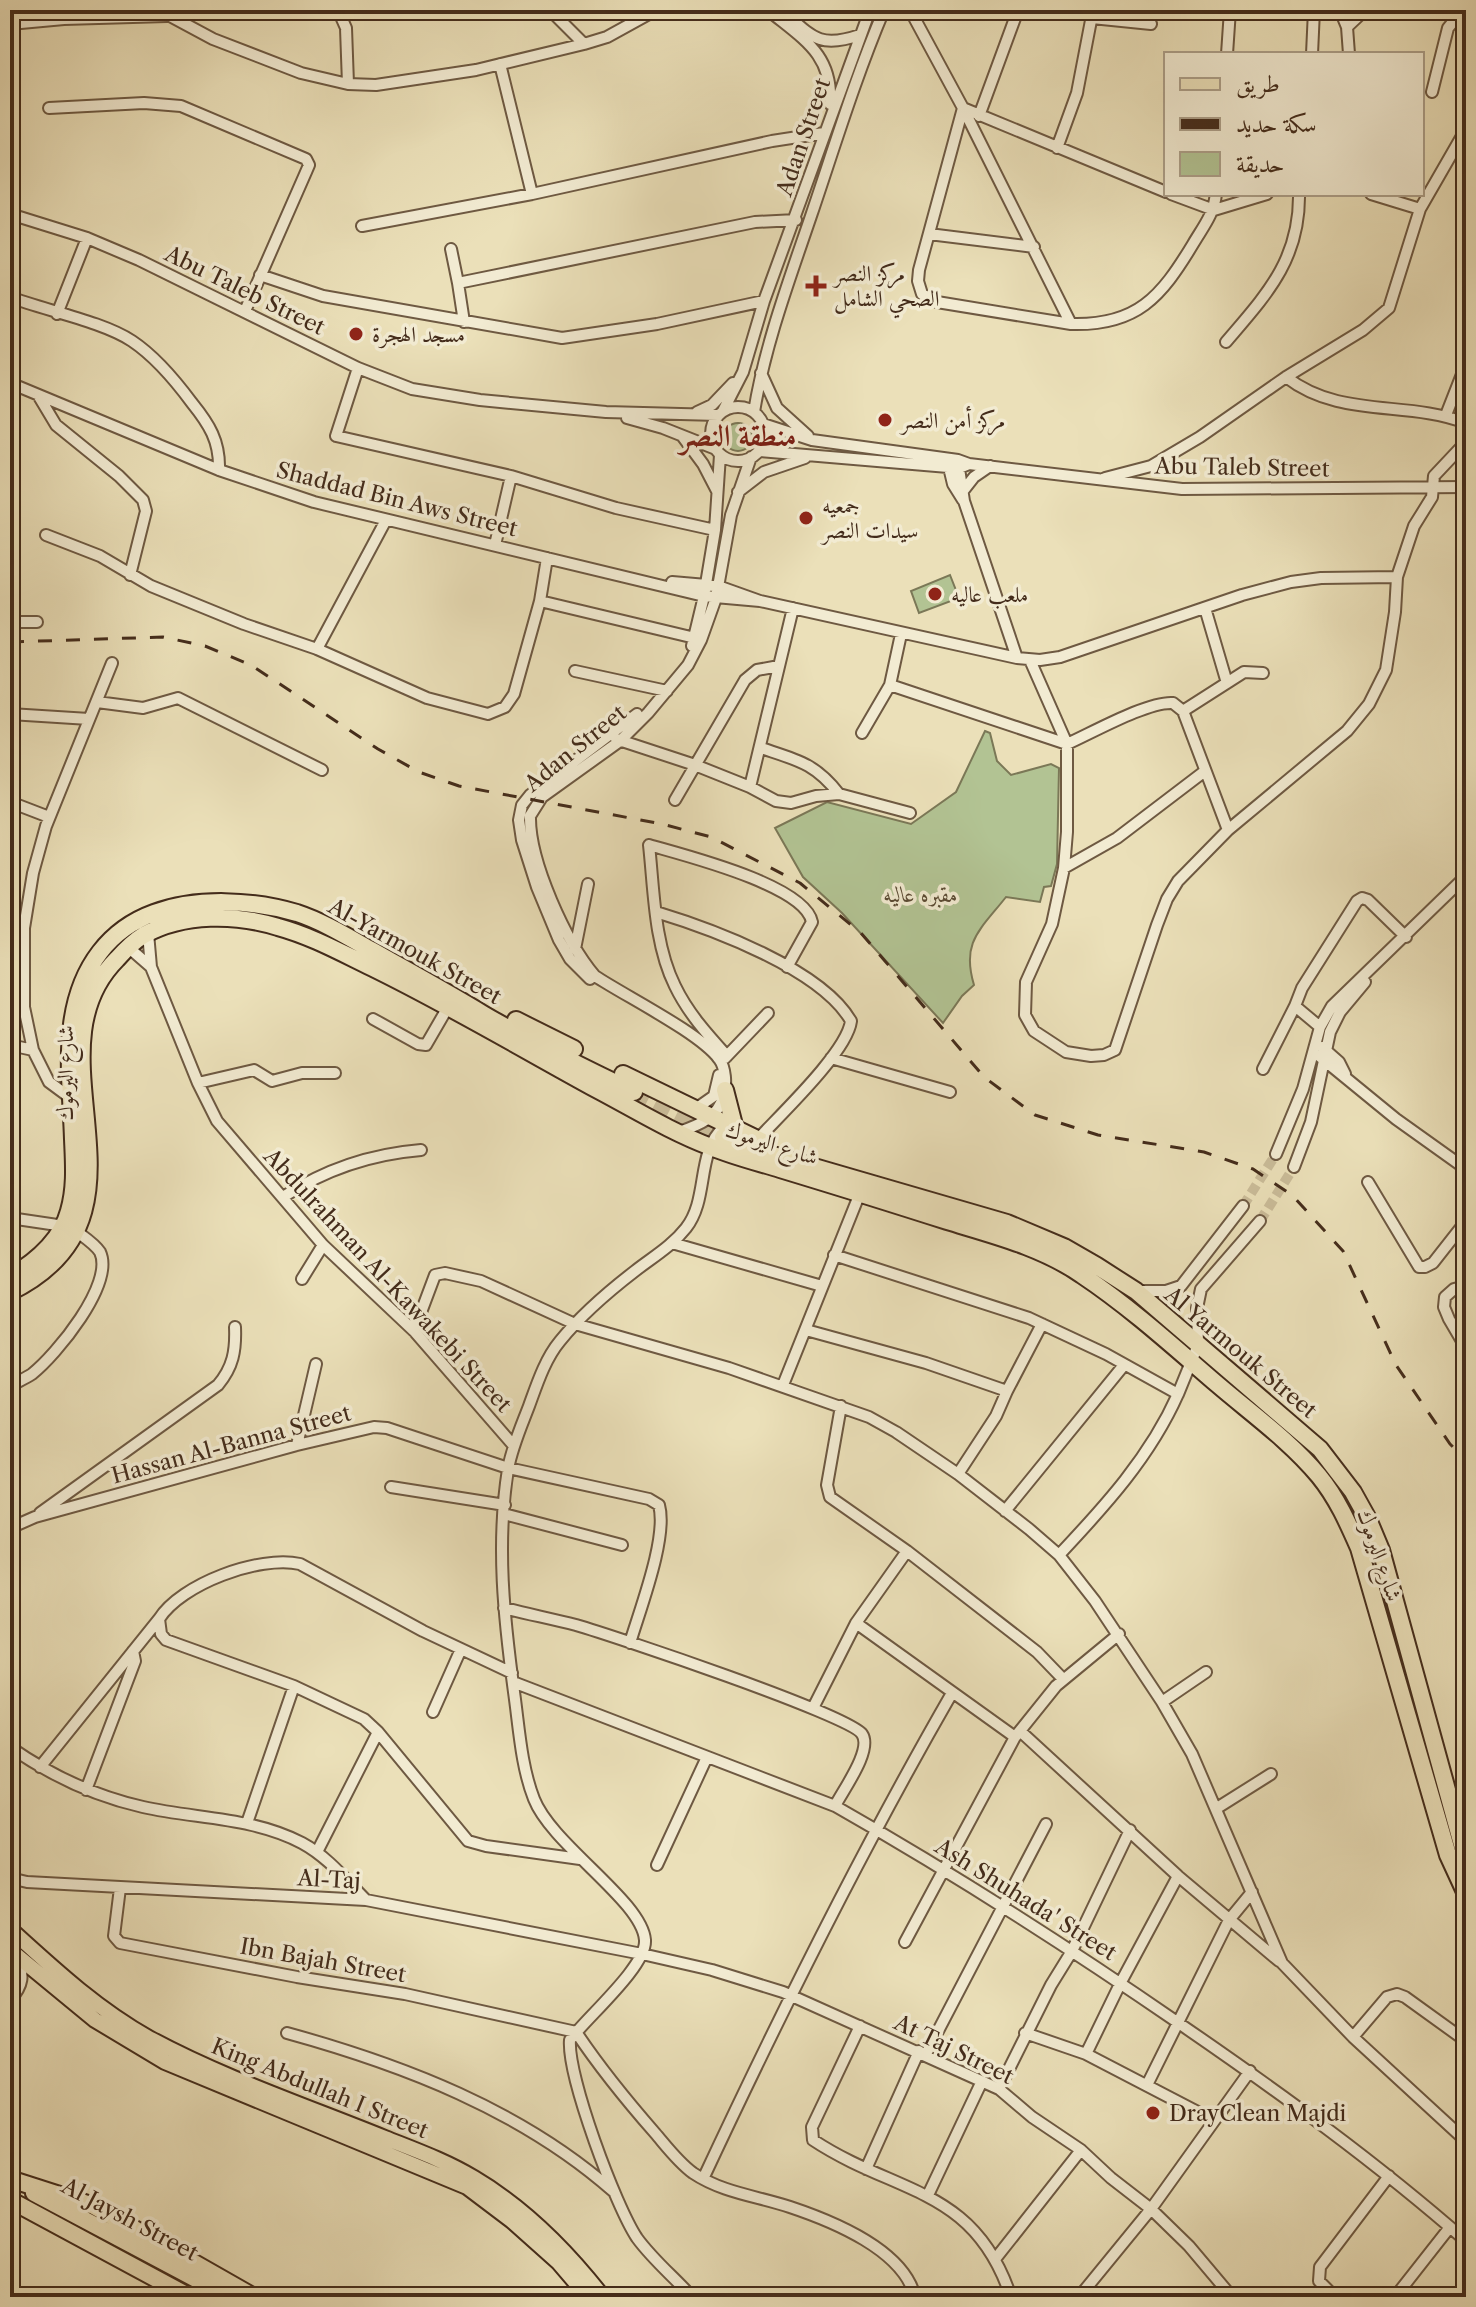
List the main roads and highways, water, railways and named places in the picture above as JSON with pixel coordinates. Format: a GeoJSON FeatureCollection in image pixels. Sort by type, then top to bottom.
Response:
{"type":"FeatureCollection","features":[{"type":"Feature","properties":{"kind":"highway","name":"Al-Yarmouk Street"},"geometry":{"type":"LineString","coordinates":[[10,1277],[38,1258],[70,1229],[75,1181],[70,1053],[73,1012],[88,970],[106,945],[124,929],[163,910],[216,903],[255,905],[282,909],[321,923],[511,1029],[634,1092]]}},
{"type":"Feature","properties":{"kind":"highway","name":"شارع اليرموك"},"geometry":{"type":"LineString","coordinates":[[10,1292],[47,1268],[64,1252],[70,1229],[85,1212],[89,1182],[82,1070],[87,1014],[102,977],[128,947],[148,933],[178,923],[218,917],[259,921],[308,937],[448,1007],[679,1132],[724,1134],[860,1193],[1016,1243],[1058,1260],[1096,1285],[1190,1361],[1299,1454],[1335,1498],[1349,1523],[1359,1548],[1448,1855],[1466,1894]]}},
{"type":"Feature","properties":{"kind":"highway"},"geometry":{"type":"LineString","coordinates":[[427,980],[485,1004],[711,1118],[724,1134],[757,1140],[977,1206],[993,1218]]}},
{"type":"Feature","properties":{"kind":"highway"},"geometry":{"type":"LineString","coordinates":[[724,1134],[725,1090]]}},
{"type":"Feature","properties":{"kind":"highway"},"geometry":{"type":"LineString","coordinates":[[647,1116],[658,1105],[661,1094]]}},
{"type":"Feature","properties":{"kind":"highway","name":"Al Yarmouk Street"},"geometry":{"type":"LineString","coordinates":[[724,1134],[752,1149],[993,1218],[1064,1247],[1136,1291],[1320,1449],[1353,1492],[1381,1550],[1466,1859]]}},
{"type":"Feature","properties":{"kind":"highway"},"geometry":{"type":"LineString","coordinates":[[10,2179],[94,2206],[254,2297]]}},
{"type":"Feature","properties":{"kind":"highway","name":"Al Jaysh Street"},"geometry":{"type":"LineString","coordinates":[[10,2179],[230,2297]]}},
{"type":"Feature","properties":{"kind":"highway","name":"Al Jaysh Street"},"geometry":{"type":"LineString","coordinates":[[10,2200],[190,2297]]}},
{"type":"Feature","properties":{"kind":"main road","name":"King Abdullah I Street"},"geometry":{"type":"LineString","coordinates":[[10,1929],[89,1999],[149,2038],[473,2177],[536,2225],[603,2297]]}},
{"type":"Feature","properties":{"kind":"main road","name":"King Abdullah I Street"},"geometry":{"type":"LineString","coordinates":[[12,1951],[95,2020],[165,2062],[467,2187],[558,2262],[588,2297]]}},
{"type":"Feature","properties":{"kind":"tunnel"},"geometry":{"type":"LineString","coordinates":[[634,1092],[723,1137]]}},
{"type":"Feature","properties":{"kind":"tunnel"},"geometry":{"type":"LineString","coordinates":[[1243,1206],[1276,1154]]}},
{"type":"Feature","properties":{"kind":"tunnel"},"geometry":{"type":"LineString","coordinates":[[1260,1221],[1294,1167]]}},
{"type":"Feature","properties":{"kind":"railway"},"geometry":{"type":"LineString","coordinates":[[10,642],[163,637],[205,646],[251,665],[378,749],[419,772],[459,786],[662,824],[711,837],[800,883],[861,933],[984,1077],[1035,1115],[1098,1135],[1204,1152],[1253,1169],[1292,1195],[1343,1251],[1396,1365],[1450,1444],[1466,1460]]}},
{"type":"Feature","properties":{"kind":"place","name":"مركز النصر الصحي الشامل"},"geometry":{"type":"Point","coordinates":[816,286]}},
{"type":"Feature","properties":{"kind":"place","name":"مسجد الهجرة"},"geometry":{"type":"Point","coordinates":[356,334]}},
{"type":"Feature","properties":{"kind":"place","name":"مركز أمن النصر"},"geometry":{"type":"Point","coordinates":[885,420]}},
{"type":"Feature","properties":{"kind":"place","name":"جمعيه سيدات النصر"},"geometry":{"type":"Point","coordinates":[806,518]}},
{"type":"Feature","properties":{"kind":"place","name":"ملعب عاليه"},"geometry":{"type":"Point","coordinates":[935,594]}},
{"type":"Feature","properties":{"kind":"place","name":"DrayClean Majdi"},"geometry":{"type":"Point","coordinates":[1153,2113]}},
{"type":"Feature","properties":{"kind":"district","name":"منطقة النصر"},"geometry":{"type":"Point","coordinates":[738,436]}},
{"type":"Feature","properties":{"kind":"park label","name":"مقبره عاليه"},"geometry":{"type":"Point","coordinates":[921,894]}}]}
